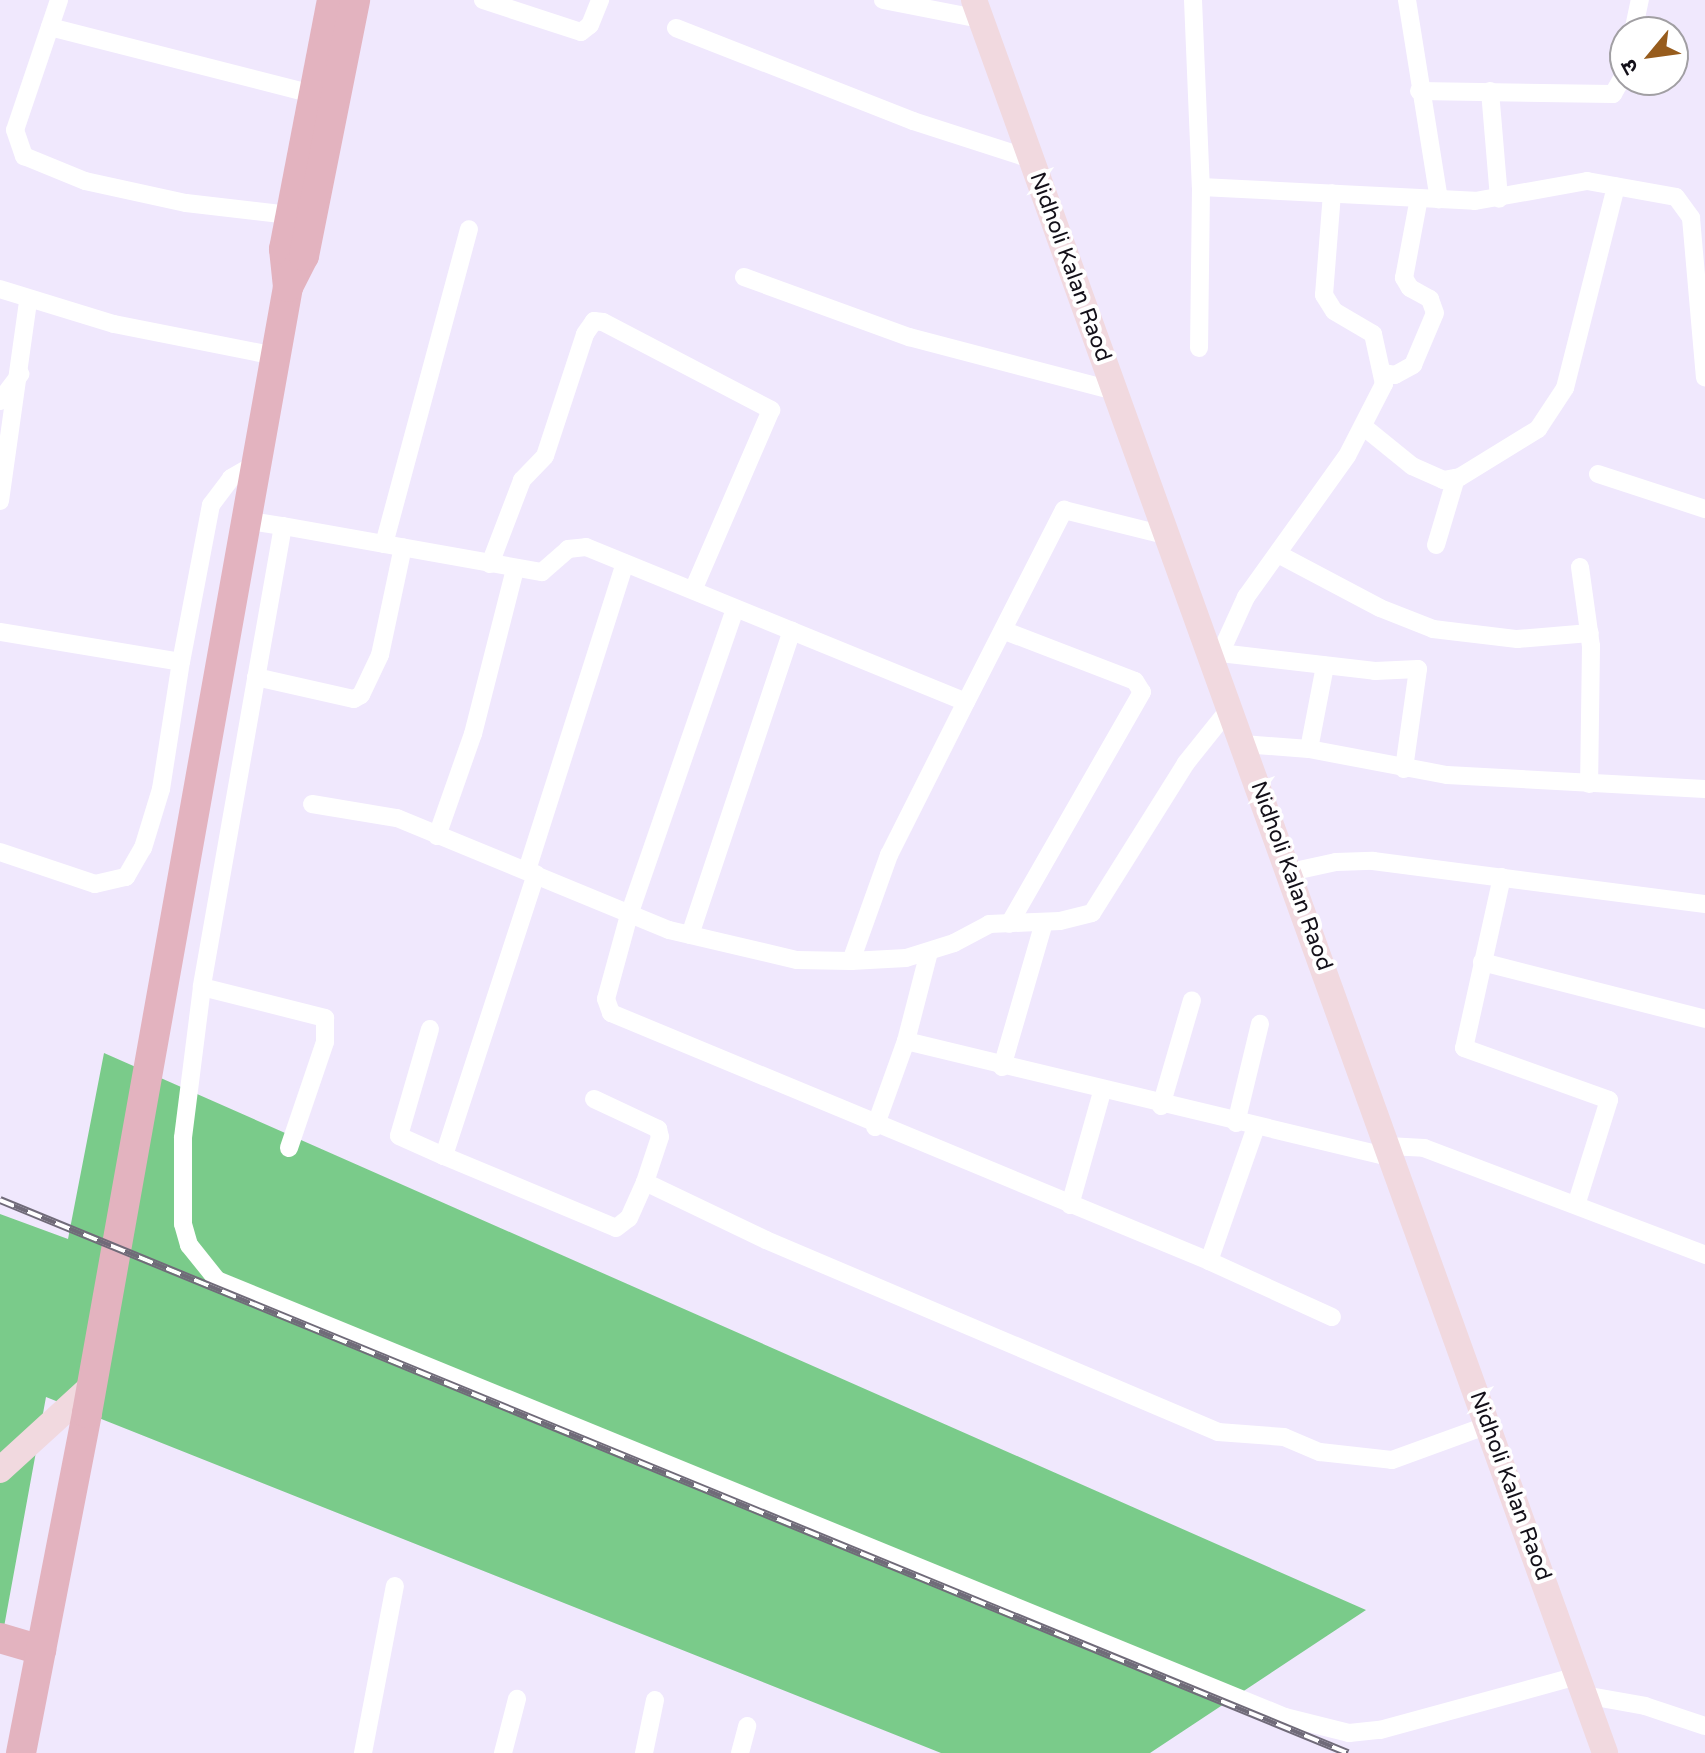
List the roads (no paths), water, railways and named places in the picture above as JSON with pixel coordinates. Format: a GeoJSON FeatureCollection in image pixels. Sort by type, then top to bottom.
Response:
{"type":"FeatureCollection","features":[{"type":"Feature","properties":{"kind":"main road"},"geometry":{"type":"LineString","coordinates":[[288,287],[284,260],[289,215],[332,0]]}},
{"type":"Feature","properties":{"kind":"main road"},"geometry":{"type":"LineString","coordinates":[[21,1753],[91,1387],[288,287],[307,243],[355,0]]}},
{"type":"Feature","properties":{"kind":"main road"},"geometry":{"type":"LineString","coordinates":[[0,1638],[41,1650]]}},
{"type":"Feature","properties":{"kind":"street"},"geometry":{"type":"LineString","coordinates":[[59,0],[15,130],[24,156],[99,184],[186,203],[289,215]]}},
{"type":"Feature","properties":{"kind":"street"},"geometry":{"type":"LineString","coordinates":[[483,0],[581,32],[600,0]]}},
{"type":"Feature","properties":{"kind":"street"},"geometry":{"type":"LineString","coordinates":[[883,0],[977,10]]}},
{"type":"Feature","properties":{"kind":"street"},"geometry":{"type":"LineString","coordinates":[[1193,0],[1201,187],[1199,348]]}},
{"type":"Feature","properties":{"kind":"street"},"geometry":{"type":"LineString","coordinates":[[1407,0],[1419,91],[1439,199]]}},
{"type":"Feature","properties":{"kind":"street","name":"Nidholi Kalan Raod"},"geometry":{"type":"LineString","coordinates":[[977,10],[1168,536],[1217,659],[1230,708],[1605,1753]]}},
{"type":"Feature","properties":{"kind":"street"},"geometry":{"type":"LineString","coordinates":[[50,27],[313,94]]}},
{"type":"Feature","properties":{"kind":"street"},"geometry":{"type":"LineString","coordinates":[[676,28],[913,121],[1031,159]]}},
{"type":"Feature","properties":{"kind":"street"},"geometry":{"type":"LineString","coordinates":[[1419,91],[1609,94]]}},
{"type":"Feature","properties":{"kind":"street"},"geometry":{"type":"LineString","coordinates":[[1490,91],[1499,199]]}},
{"type":"Feature","properties":{"kind":"street"},"geometry":{"type":"LineString","coordinates":[[1201,187],[1439,199],[1499,199],[1562,182],[1616,186],[1676,197],[1686,206],[1705,377]]}},
{"type":"Feature","properties":{"kind":"street"},"geometry":{"type":"LineString","coordinates":[[1364,427],[1412,466],[1436,478],[1456,478],[1538,429],[1565,388],[1616,186]]}},
{"type":"Feature","properties":{"kind":"street"},"geometry":{"type":"LineString","coordinates":[[1332,193],[1324,295],[1334,311],[1373,334],[1383,373],[1381,393],[1364,427],[1246,597],[1217,659],[1418,669],[1404,769]]}},
{"type":"Feature","properties":{"kind":"street"},"geometry":{"type":"LineString","coordinates":[[1383,373],[1395,375],[1413,365],[1435,313],[1430,299],[1410,288],[1404,278],[1419,198]]}},
{"type":"Feature","properties":{"kind":"street"},"geometry":{"type":"LineString","coordinates":[[384,544],[469,229]]}},
{"type":"Feature","properties":{"kind":"street"},"geometry":{"type":"LineString","coordinates":[[744,277],[909,337],[1115,391]]}},
{"type":"Feature","properties":{"kind":"street"},"geometry":{"type":"LineString","coordinates":[[0,289],[28,301],[275,356]]}},
{"type":"Feature","properties":{"kind":"street"},"geometry":{"type":"LineString","coordinates":[[0,501],[28,301]]}},
{"type":"Feature","properties":{"kind":"street"},"geometry":{"type":"LineString","coordinates":[[490,564],[514,494],[545,456],[585,334],[594,321],[603,322],[771,410],[693,590]]}},
{"type":"Feature","properties":{"kind":"street"},"geometry":{"type":"LineString","coordinates":[[0,401],[20,374]]}},
{"type":"Feature","properties":{"kind":"street"},"geometry":{"type":"LineString","coordinates":[[0,852],[95,884],[114,884],[126,877],[143,848],[161,789],[211,505],[231,478],[255,464]]}},
{"type":"Feature","properties":{"kind":"street"},"geometry":{"type":"LineString","coordinates":[[1598,474],[1705,509]]}},
{"type":"Feature","properties":{"kind":"street"},"geometry":{"type":"LineString","coordinates":[[1436,545],[1456,478]]}},
{"type":"Feature","properties":{"kind":"street"},"geometry":{"type":"LineString","coordinates":[[851,961],[889,855],[1064,510],[1168,536]]}},
{"type":"Feature","properties":{"kind":"street"},"geometry":{"type":"LineString","coordinates":[[244,520],[542,572],[575,547],[625,563],[966,702]]}},
{"type":"Feature","properties":{"kind":"street"},"geometry":{"type":"LineString","coordinates":[[283,526],[202,987],[183,1138],[183,1224],[202,1266],[217,1280],[1285,1717],[1349,1733],[1380,1730],[1581,1686],[1705,1726]]}},
{"type":"Feature","properties":{"kind":"street"},"geometry":{"type":"LineString","coordinates":[[256,677],[354,699],[361,695],[380,655],[403,547]]}},
{"type":"Feature","properties":{"kind":"street"},"geometry":{"type":"LineString","coordinates":[[1278,554],[1380,608],[1433,629],[1517,639],[1590,633]]}},
{"type":"Feature","properties":{"kind":"street"},"geometry":{"type":"LineString","coordinates":[[444,1156],[625,563]]}},
{"type":"Feature","properties":{"kind":"street"},"geometry":{"type":"LineString","coordinates":[[1580,567],[1590,633],[1589,784]]}},
{"type":"Feature","properties":{"kind":"street"},"geometry":{"type":"LineString","coordinates":[[437,836],[473,734],[515,569]]}},
{"type":"Feature","properties":{"kind":"street"},"geometry":{"type":"LineString","coordinates":[[735,609],[629,915],[606,999],[611,1013],[875,1127],[1209,1261],[1332,1317]]}},
{"type":"Feature","properties":{"kind":"street"},"geometry":{"type":"LineString","coordinates":[[690,935],[792,631]]}},
{"type":"Feature","properties":{"kind":"street"},"geometry":{"type":"LineString","coordinates":[[1005,631],[1135,681],[1142,692],[1009,924]]}},
{"type":"Feature","properties":{"kind":"street"},"geometry":{"type":"LineString","coordinates":[[0,632],[181,662]]}},
{"type":"Feature","properties":{"kind":"street"},"geometry":{"type":"LineString","coordinates":[[1309,749],[1325,666]]}},
{"type":"Feature","properties":{"kind":"street"},"geometry":{"type":"LineString","coordinates":[[312,804],[397,818],[629,915],[690,935],[797,960],[851,961],[929,952],[989,924],[1044,922],[1092,913],[1186,763],[1230,708]]}},
{"type":"Feature","properties":{"kind":"street"},"geometry":{"type":"LineString","coordinates":[[1243,744],[1309,749],[1404,769],[1589,784],[1705,789]]}},
{"type":"Feature","properties":{"kind":"street"},"geometry":{"type":"LineString","coordinates":[[1290,872],[1336,862],[1373,861],[1705,904]]}},
{"type":"Feature","properties":{"kind":"street"},"geometry":{"type":"LineString","coordinates":[[1502,877],[1465,1043],[1467,1053],[1609,1100],[1576,1205]]}},
{"type":"Feature","properties":{"kind":"street"},"geometry":{"type":"LineString","coordinates":[[1002,1067],[1044,922]]}},
{"type":"Feature","properties":{"kind":"street"},"geometry":{"type":"LineString","coordinates":[[875,1127],[906,1041],[929,952]]}},
{"type":"Feature","properties":{"kind":"street"},"geometry":{"type":"LineString","coordinates":[[1482,962],[1705,1019]]}},
{"type":"Feature","properties":{"kind":"street"},"geometry":{"type":"LineString","coordinates":[[202,987],[325,1018],[325,1042],[289,1148]]}},
{"type":"Feature","properties":{"kind":"street"},"geometry":{"type":"LineString","coordinates":[[1161,1106],[1192,1000]]}},
{"type":"Feature","properties":{"kind":"street"},"geometry":{"type":"LineString","coordinates":[[1236,1123],[1260,1024]]}},
{"type":"Feature","properties":{"kind":"street"},"geometry":{"type":"LineString","coordinates":[[430,1029],[398,1132],[402,1141],[616,1228],[629,1218],[660,1137],[658,1129],[594,1099]]}},
{"type":"Feature","properties":{"kind":"street"},"geometry":{"type":"LineString","coordinates":[[906,1041],[1236,1123],[1390,1152],[1424,1148],[1705,1255]]}},
{"type":"Feature","properties":{"kind":"street"},"geometry":{"type":"LineString","coordinates":[[1070,1205],[1102,1092]]}},
{"type":"Feature","properties":{"kind":"street"},"geometry":{"type":"LineString","coordinates":[[1209,1261],[1256,1127]]}},
{"type":"Feature","properties":{"kind":"street"},"geometry":{"type":"LineString","coordinates":[[645,1182],[848,1276],[1218,1432],[1284,1437],[1320,1452],[1392,1460],[1488,1425]]}},
{"type":"Feature","properties":{"kind":"street"},"geometry":{"type":"LineString","coordinates":[[0,1470],[91,1387]]}},
{"type":"Feature","properties":{"kind":"street"},"geometry":{"type":"LineString","coordinates":[[363,1753],[395,1586]]}},
{"type":"Feature","properties":{"kind":"street"},"geometry":{"type":"LineString","coordinates":[[503,1753],[517,1699]]}},
{"type":"Feature","properties":{"kind":"street"},"geometry":{"type":"LineString","coordinates":[[644,1753],[655,1700]]}},
{"type":"Feature","properties":{"kind":"street"},"geometry":{"type":"LineString","coordinates":[[740,1753],[747,1726]]}},
{"type":"Feature","properties":{"kind":"railway"},"geometry":{"type":"LineString","coordinates":[[0,1200],[1348,1753]]}}]}
